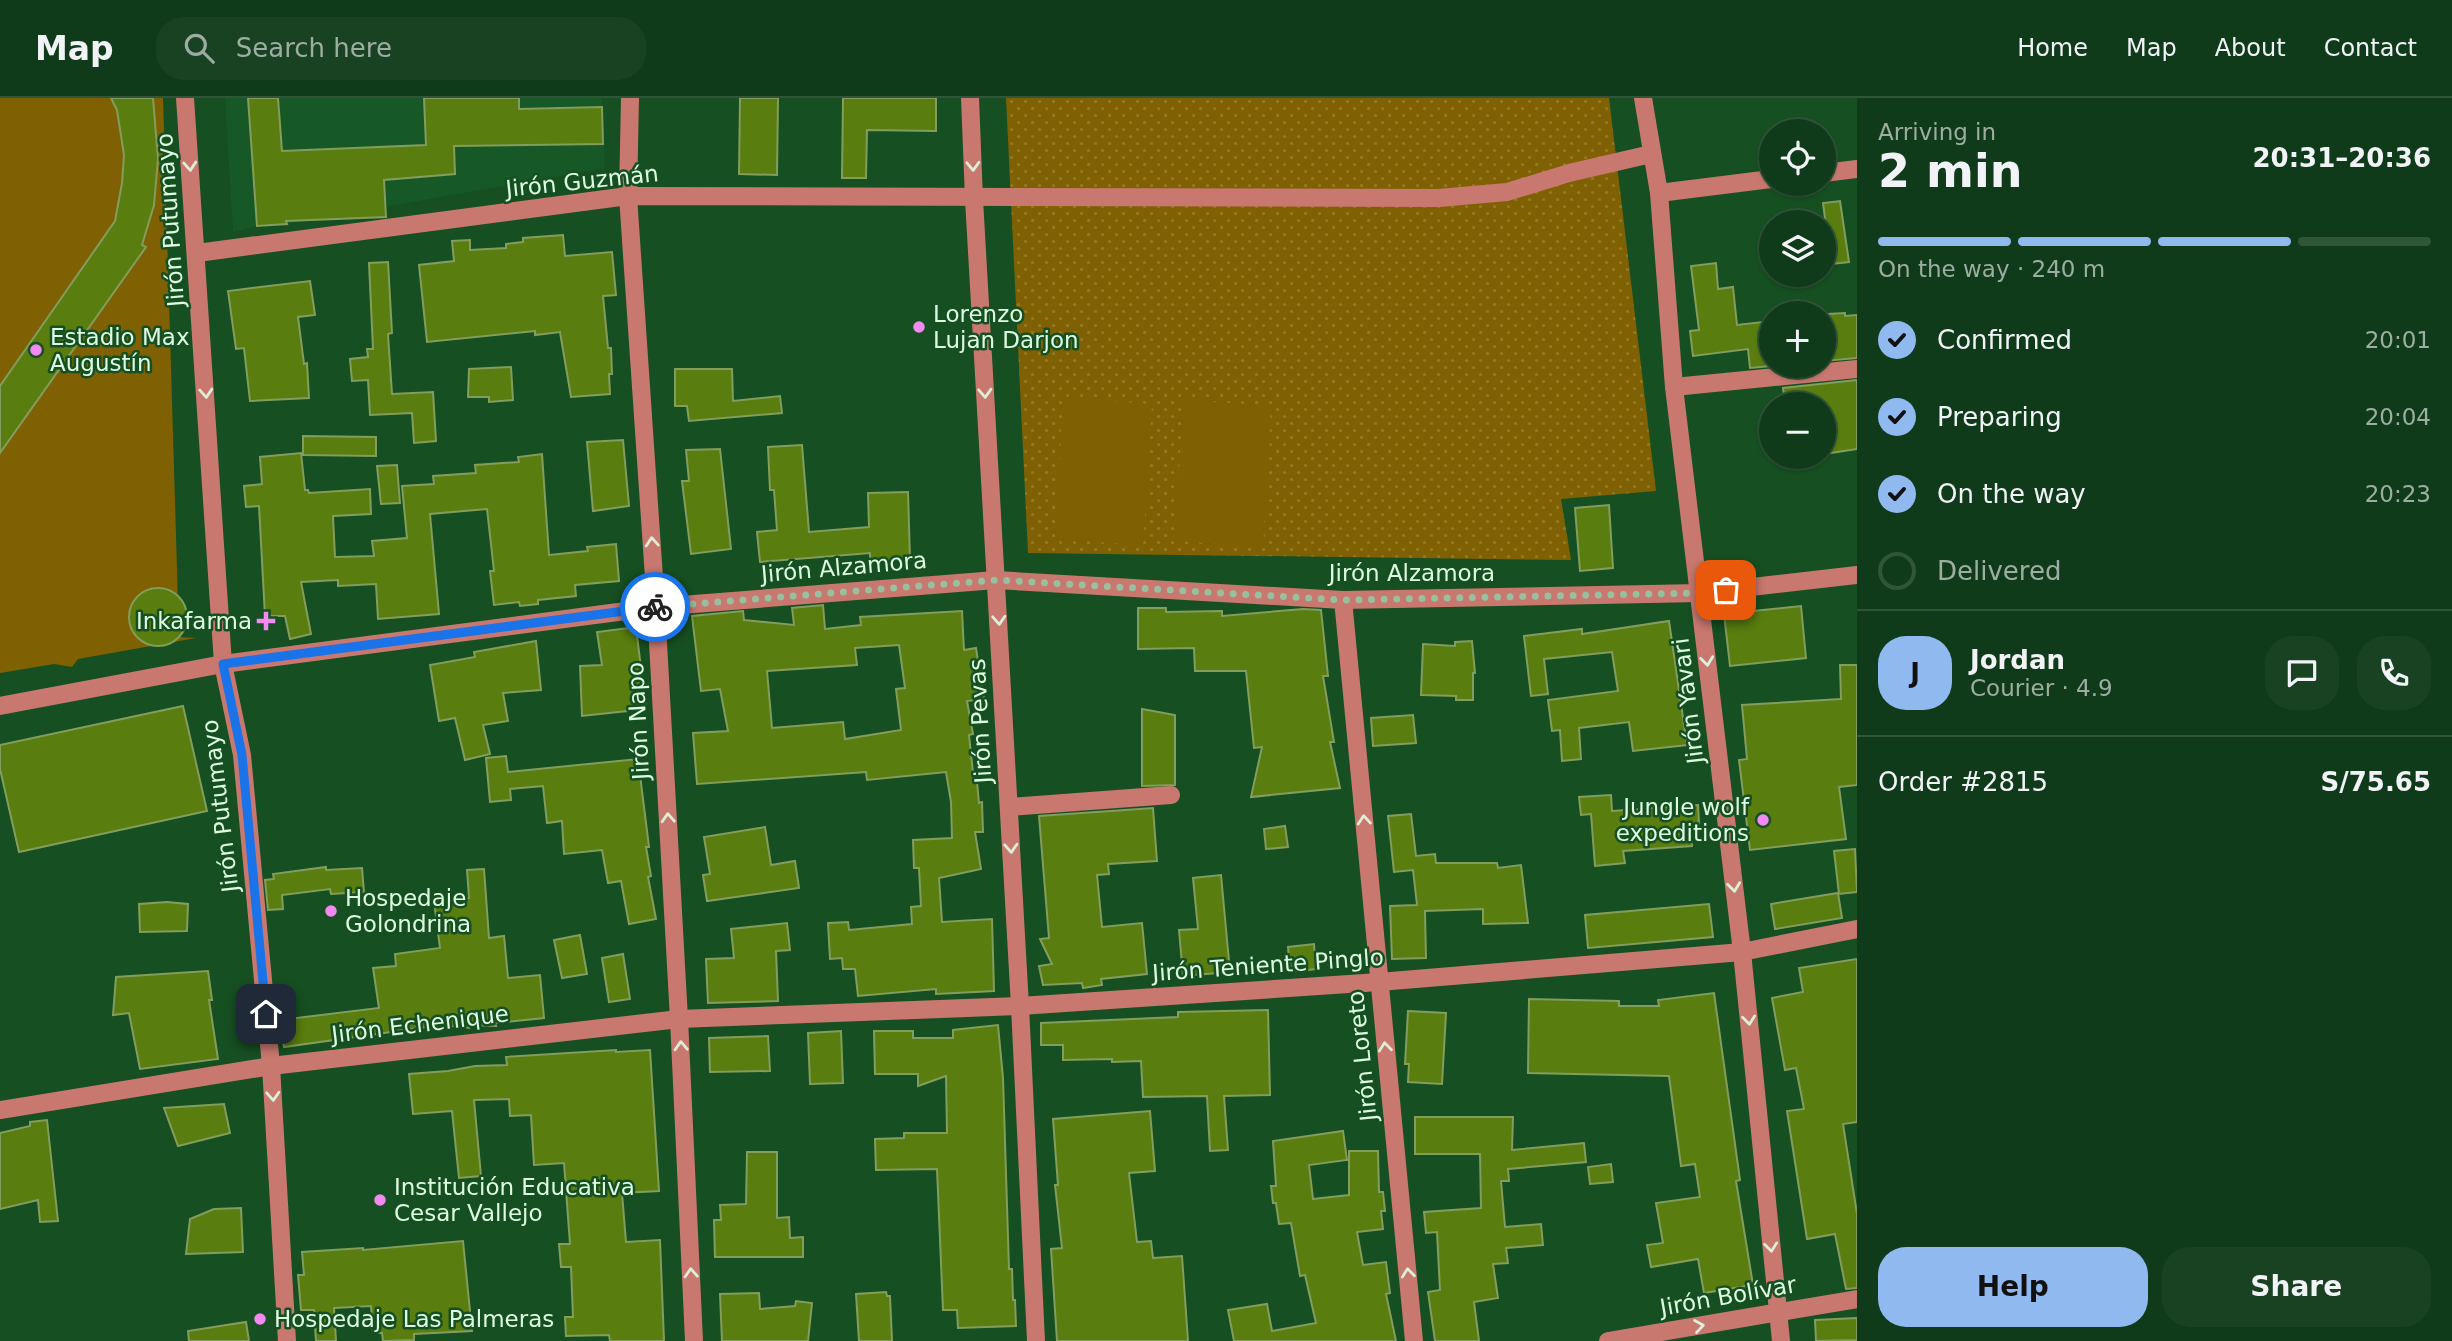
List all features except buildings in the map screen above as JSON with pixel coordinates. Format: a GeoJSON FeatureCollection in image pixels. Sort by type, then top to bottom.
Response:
{"type":"FeatureCollection","features":[{"type":"Feature","properties":{"kind":"street","name":"Jirón Putumayo"},"geometry":{"type":"LineString","coordinates":[[185,98],[223,664],[242,755],[271,1066],[288,1341]]}},
{"type":"Feature","properties":{"kind":"street","name":"Jirón Napo"},"geometry":{"type":"LineString","coordinates":[[630,98],[628,196],[680,1019],[694,1341]]}},
{"type":"Feature","properties":{"kind":"street","name":"Jirón Pevas"},"geometry":{"type":"LineString","coordinates":[[970,98],[1036,1341]]}},
{"type":"Feature","properties":{"kind":"street","name":"Jirón Yavari"},"geometry":{"type":"LineString","coordinates":[[1643,98],[1659,193],[1674,387],[1742,952],[1781,1341]]}},
{"type":"Feature","properties":{"kind":"street","name":"Jirón Guzmán"},"geometry":{"type":"LineString","coordinates":[[197,253],[628,196],[974,199],[1439,198],[1507,192],[1569,173],[1651,154]]}},
{"type":"Feature","properties":{"kind":"street"},"geometry":{"type":"LineString","coordinates":[[1836,172],[1857,169]]}},
{"type":"Feature","properties":{"kind":"street"},"geometry":{"type":"LineString","coordinates":[[1659,193],[1759,180]]}},
{"type":"Feature","properties":{"kind":"street"},"geometry":{"type":"LineString","coordinates":[[1674,387],[1857,369]]}},
{"type":"Feature","properties":{"kind":"street","name":"Jirón Alzamora"},"geometry":{"type":"LineString","coordinates":[[0,706],[223,664],[656,607],[996,580],[1343,600],[1699,593],[1857,575]]}},
{"type":"Feature","properties":{"kind":"street","name":"Jirón Loreto"},"geometry":{"type":"LineString","coordinates":[[1343,600],[1414,1341]]}},
{"type":"Feature","properties":{"kind":"street"},"geometry":{"type":"LineString","coordinates":[[1009,807],[1171,795]]}},
{"type":"Feature","properties":{"kind":"street","name":"Jirón Teniente Pinglo"},"geometry":{"type":"LineString","coordinates":[[680,1019],[1020,1006],[1379,982],[1742,952],[1857,929]]}},
{"type":"Feature","properties":{"kind":"street","name":"Jirón Echenique"},"geometry":{"type":"LineString","coordinates":[[0,1110],[271,1066],[680,1019]]}},
{"type":"Feature","properties":{"kind":"street","name":"Jirón Bolívar"},"geometry":{"type":"LineString","coordinates":[[1608,1341],[1857,1299]]}},
{"type":"Feature","properties":{"kind":"shaded area"},"geometry":{"type":"Polygon","coordinates":[[[0,98],[163,98],[179,637],[196,638],[78,659],[72,667],[54,664],[0,673],[0,98]]]}},
{"type":"Feature","properties":{"kind":"shaded area"},"geometry":{"type":"Polygon","coordinates":[[[225,98],[602,98],[605,168],[233,232],[225,98]]]}},
{"type":"Feature","properties":{"kind":"shaded area"},"geometry":{"type":"Polygon","coordinates":[[[1006,98],[1609,98],[1656,491],[1561,499],[1571,560],[1028,553],[1006,98]]]}},
{"type":"Feature","properties":{"kind":"shaded area"},"geometry":{"type":"Polygon","coordinates":[[[1063,398],[1152,404],[1143,545],[1055,539],[1063,398]]]}},
{"type":"Feature","properties":{"kind":"shaded area"},"geometry":{"type":"Polygon","coordinates":[[[1183,400],[1271,406],[1263,547],[1175,541],[1183,400]]]}},
{"type":"Feature","properties":{"kind":"way so far"},"geometry":{"type":"LineString","coordinates":[[655,607],[996,580],[1343,600],[1699,593],[1726,590]]}},
{"type":"Feature","properties":{"kind":"place","name":"Lorenzo Lujan Darjon"},"geometry":{"type":"Point","coordinates":[919,327]}},
{"type":"Feature","properties":{"kind":"place","name":"Estadio Max Augustín"},"geometry":{"type":"Point","coordinates":[36,350]}},
{"type":"Feature","properties":{"kind":"place","name":"Inkafarma"},"geometry":{"type":"Point","coordinates":[266,621]}},
{"type":"Feature","properties":{"kind":"place","name":"Jungle wolf expeditions"},"geometry":{"type":"Point","coordinates":[1763,820]}},
{"type":"Feature","properties":{"kind":"place","name":"Hospedaje Golondrina"},"geometry":{"type":"Point","coordinates":[331,911]}},
{"type":"Feature","properties":{"kind":"place","name":"Institución Educativa Cesar Vallejo"},"geometry":{"type":"Point","coordinates":[380,1200]}},
{"type":"Feature","properties":{"kind":"place","name":"Hospedaje Las Palmeras"},"geometry":{"type":"Point","coordinates":[260,1319]}},
{"type":"Feature","properties":{"kind":"route"},"geometry":{"type":"LineString","coordinates":[[266,1014],[242,755],[223,664],[655,607]]}}]}
